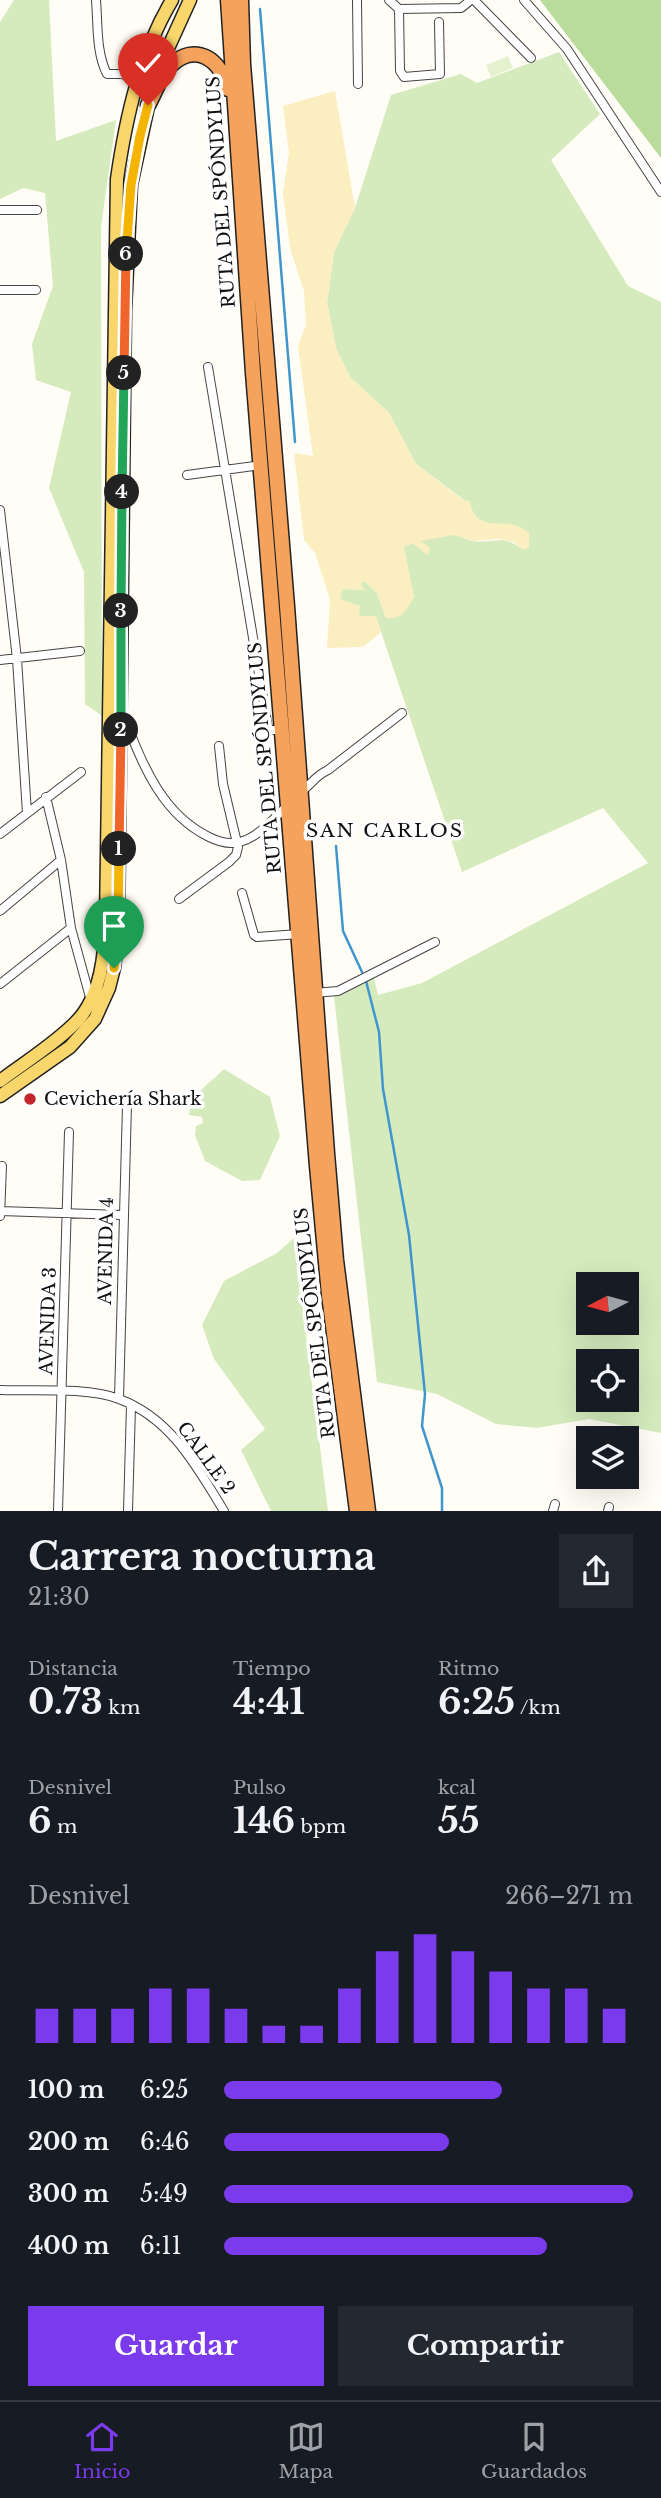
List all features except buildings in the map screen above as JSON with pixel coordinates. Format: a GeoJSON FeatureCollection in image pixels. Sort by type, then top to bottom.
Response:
{"type":"FeatureCollection","features":[{"type":"Feature","properties":{"kind":"highway","name":"RUTA DEL SPÓNDYLUS"},"geometry":{"type":"LineString","coordinates":[[228,0],[261,465],[329,1295],[357,1511]]}},
{"type":"Feature","properties":{"kind":"highway","name":"RUTA DEL SPÓNDYLUS"},"geometry":{"type":"LineString","coordinates":[[241,0],[243,64],[336,1260],[368,1511]]}},
{"type":"Feature","properties":{"kind":"highway"},"geometry":{"type":"LineString","coordinates":[[148,105],[172,65],[185,57],[204,56],[216,63],[224,74],[236,121]]}},
{"type":"Feature","properties":{"kind":"main road"},"geometry":{"type":"LineString","coordinates":[[0,1081],[78,1021],[91,1001],[102,967],[105,942],[117,179],[122,142],[137,78],[172,0]]}},
{"type":"Feature","properties":{"kind":"main road"},"geometry":{"type":"LineString","coordinates":[[0,1096],[70,1047],[94,1019],[114,968],[118,933],[128,215],[135,161],[153,79],[190,0]]}},
{"type":"Feature","properties":{"kind":"street"},"geometry":{"type":"LineString","coordinates":[[96,0],[100,47],[107,74],[137,78]]}},
{"type":"Feature","properties":{"kind":"street"},"geometry":{"type":"LineString","coordinates":[[357,0],[358,84]]}},
{"type":"Feature","properties":{"kind":"street"},"geometry":{"type":"LineString","coordinates":[[389,0],[399,9],[461,8],[468,1],[484,9],[531,58]]}},
{"type":"Feature","properties":{"kind":"street"},"geometry":{"type":"LineString","coordinates":[[524,0],[567,49],[661,192]]}},
{"type":"Feature","properties":{"kind":"street"},"geometry":{"type":"LineString","coordinates":[[399,9],[400,71],[404,77],[440,74],[439,22]]}},
{"type":"Feature","properties":{"kind":"street"},"geometry":{"type":"LineString","coordinates":[[0,209],[37,210]]}},
{"type":"Feature","properties":{"kind":"street"},"geometry":{"type":"LineString","coordinates":[[0,290],[36,290]]}},
{"type":"Feature","properties":{"kind":"street"},"geometry":{"type":"LineString","coordinates":[[208,367],[268,728],[282,730]]}},
{"type":"Feature","properties":{"kind":"street"},"geometry":{"type":"LineString","coordinates":[[187,474],[261,465]]}},
{"type":"Feature","properties":{"kind":"street"},"geometry":{"type":"LineString","coordinates":[[0,510],[17,659],[27,813]]}},
{"type":"Feature","properties":{"kind":"street"},"geometry":{"type":"LineString","coordinates":[[0,660],[80,650]]}},
{"type":"Feature","properties":{"kind":"street"},"geometry":{"type":"LineString","coordinates":[[121,709],[154,784],[173,810],[208,836],[222,843],[238,843],[249,839],[289,804]]}},
{"type":"Feature","properties":{"kind":"street"},"geometry":{"type":"LineString","coordinates":[[299,792],[306,788],[315,776],[328,770],[402,713]]}},
{"type":"Feature","properties":{"kind":"street"},"geometry":{"type":"LineString","coordinates":[[179,900],[236,855],[238,843],[223,784],[219,746]]}},
{"type":"Feature","properties":{"kind":"street"},"geometry":{"type":"LineString","coordinates":[[0,834],[81,772]]}},
{"type":"Feature","properties":{"kind":"street"},"geometry":{"type":"LineString","coordinates":[[46,797],[61,860],[71,928],[91,1001]]}},
{"type":"Feature","properties":{"kind":"street"},"geometry":{"type":"LineString","coordinates":[[0,911],[61,860]]}},
{"type":"Feature","properties":{"kind":"street"},"geometry":{"type":"LineString","coordinates":[[242,893],[254,935],[299,934]]}},
{"type":"Feature","properties":{"kind":"street"},"geometry":{"type":"LineString","coordinates":[[1,982],[71,928]]}},
{"type":"Feature","properties":{"kind":"street"},"geometry":{"type":"LineString","coordinates":[[314,993],[338,990],[435,942]]}},
{"type":"Feature","properties":{"kind":"street","name":"AVENIDA 4"},"geometry":{"type":"LineString","coordinates":[[119,1399],[127,1105]]}},
{"type":"Feature","properties":{"kind":"street","name":"AVENIDA 3"},"geometry":{"type":"LineString","coordinates":[[58,1511],[69,1132]]}},
{"type":"Feature","properties":{"kind":"street"},"geometry":{"type":"LineString","coordinates":[[0,1216],[2,1166]]}},
{"type":"Feature","properties":{"kind":"street"},"geometry":{"type":"LineString","coordinates":[[0,1211],[122,1214]]}},
{"type":"Feature","properties":{"kind":"street","name":"CALLE 2"},"geometry":{"type":"LineString","coordinates":[[0,1390],[86,1392],[119,1399],[153,1418],[180,1443],[224,1511]]}},
{"type":"Feature","properties":{"kind":"street"},"geometry":{"type":"LineString","coordinates":[[128,1511],[131,1406]]}},
{"type":"Feature","properties":{"kind":"green space"},"geometry":{"type":"Polygon","coordinates":[[[14,0],[49,0],[56,141],[116,120],[101,227],[102,716],[85,704],[84,572],[49,488],[71,392],[36,380],[32,344],[53,286],[45,193],[23,188],[0,199],[0,22],[14,0]]]}},
{"type":"Feature","properties":{"kind":"green space"},"geometry":{"type":"Polygon","coordinates":[[[540,0],[661,0],[661,158],[540,0]]]}},
{"type":"Feature","properties":{"kind":"green space"},"geometry":{"type":"Polygon","coordinates":[[[559,52],[600,114],[551,160],[628,286],[661,302],[661,1433],[639,1429],[639,1426],[589,1419],[537,1428],[496,1424],[437,1394],[377,1382],[334,996],[374,978],[378,995],[422,983],[648,863],[603,808],[462,872],[376,617],[359,616],[340,599],[345,589],[364,590],[361,585],[364,580],[377,593],[386,618],[414,597],[403,547],[429,538],[450,535],[479,542],[504,540],[523,550],[501,524],[489,525],[477,518],[464,500],[416,464],[389,413],[350,377],[336,348],[327,302],[334,252],[355,208],[391,95],[461,74],[477,83],[559,52]]]}},
{"type":"Feature","properties":{"kind":"green space"},"geometry":{"type":"Polygon","coordinates":[[[508,56],[513,68],[491,77],[486,65],[508,56]]]}},
{"type":"Feature","properties":{"kind":"green space"},"geometry":{"type":"Polygon","coordinates":[[[224,1069],[270,1097],[280,1136],[260,1180],[242,1181],[205,1161],[195,1135],[196,1126],[203,1123],[202,1117],[189,1115],[193,1101],[224,1069]]]}},
{"type":"Feature","properties":{"kind":"green space"},"geometry":{"type":"Polygon","coordinates":[[[294,1238],[328,1511],[271,1511],[241,1450],[265,1429],[214,1359],[202,1325],[224,1281],[277,1253],[294,1238]]]}},
{"type":"Feature","properties":{"kind":"sand"},"geometry":{"type":"Polygon","coordinates":[[[335,91],[355,208],[334,252],[327,302],[336,348],[350,377],[389,413],[416,464],[463,500],[470,501],[477,518],[490,523],[521,527],[529,533],[529,547],[523,550],[514,542],[498,539],[473,541],[454,535],[421,541],[430,548],[428,555],[412,543],[404,547],[414,597],[406,610],[396,617],[386,618],[377,593],[364,581],[361,585],[365,590],[346,589],[342,591],[340,599],[360,606],[359,616],[376,616],[381,632],[363,647],[327,648],[330,599],[315,553],[304,540],[294,453],[313,456],[298,346],[306,325],[304,291],[290,248],[283,193],[289,153],[283,106],[335,91]]]}},
{"type":"Feature","properties":{"kind":"waterway"},"geometry":{"type":"LineString","coordinates":[[260,9],[295,442]]}},
{"type":"Feature","properties":{"kind":"waterway"},"geometry":{"type":"LineString","coordinates":[[336,846],[343,931],[362,972]]}},
{"type":"Feature","properties":{"kind":"waterway"},"geometry":{"type":"LineString","coordinates":[[366,981],[379,1032],[383,1089],[409,1235],[425,1394],[422,1426],[442,1488],[442,1511]]}},
{"type":"Feature","properties":{"kind":"place","name":"Cevichería Shark"},"geometry":{"type":"Point","coordinates":[30,1099]}},
{"type":"Feature","properties":{"kind":"district","name":"SAN CARLOS"},"geometry":{"type":"Point","coordinates":[385,830]}},
{"type":"Feature","properties":{"kind":"route"},"geometry":{"type":"LineString","coordinates":[[114,968],[118,933],[121,772],[126,254],[131,185],[148,105]]}}]}
